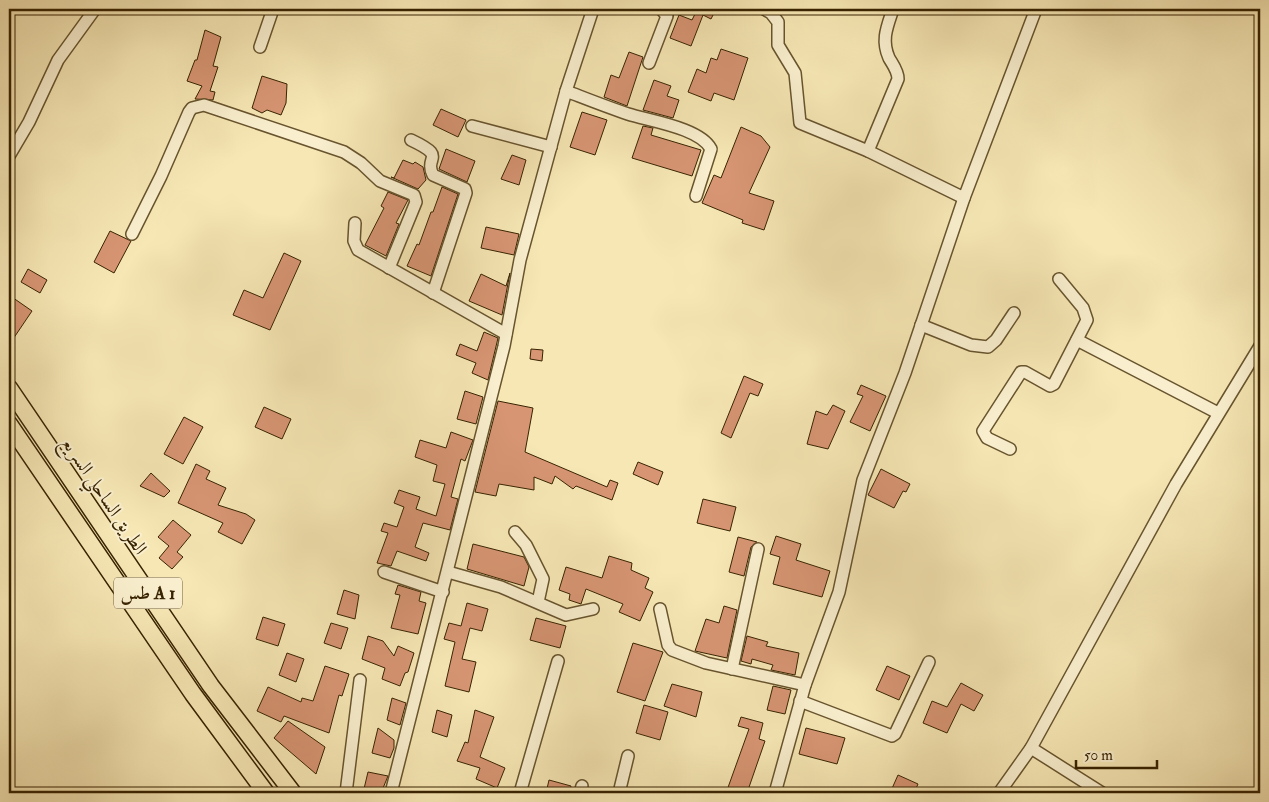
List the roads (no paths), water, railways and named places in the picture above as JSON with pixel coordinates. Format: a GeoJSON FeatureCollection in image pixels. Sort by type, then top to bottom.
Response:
{"type":"FeatureCollection","features":[{"type":"Feature","properties":{"kind":"highway","name":"الطريق الساحلي السريع"},"geometry":{"type":"LineString","coordinates":[[9,388],[211,686],[293,793]]}},
{"type":"Feature","properties":{"kind":"highway","name":"الطريق الساحلي السريع"},"geometry":{"type":"LineString","coordinates":[[9,424],[193,694],[266,793]]}},
{"type":"Feature","properties":{"kind":"street"},"geometry":{"type":"LineString","coordinates":[[9,156],[29,122],[58,60],[96,9]]}},
{"type":"Feature","properties":{"kind":"street"},"geometry":{"type":"LineString","coordinates":[[260,47],[274,9]]}},
{"type":"Feature","properties":{"kind":"street"},"geometry":{"type":"LineString","coordinates":[[391,793],[443,592],[506,334],[520,260],[566,91],[593,9]]}},
{"type":"Feature","properties":{"kind":"street"},"geometry":{"type":"LineString","coordinates":[[649,63],[668,16],[661,9]]}},
{"type":"Feature","properties":{"kind":"street"},"geometry":{"type":"LineString","coordinates":[[764,9],[771,13],[778,22],[778,45],[795,74],[800,123],[868,151],[964,198]]}},
{"type":"Feature","properties":{"kind":"street"},"geometry":{"type":"LineString","coordinates":[[868,151],[898,79],[897,71],[884,43],[884,34],[893,9]]}},
{"type":"Feature","properties":{"kind":"street"},"geometry":{"type":"LineString","coordinates":[[775,793],[805,685],[839,592],[863,480],[921,325],[964,198],[1036,9]]}},
{"type":"Feature","properties":{"kind":"street"},"geometry":{"type":"LineString","coordinates":[[566,91],[682,130],[707,142],[711,148],[696,196]]}},
{"type":"Feature","properties":{"kind":"street"},"geometry":{"type":"LineString","coordinates":[[132,234],[189,112],[192,108],[204,106],[344,152],[361,163],[380,181],[414,195],[416,202],[388,268]]}},
{"type":"Feature","properties":{"kind":"street"},"geometry":{"type":"LineString","coordinates":[[472,126],[551,147]]}},
{"type":"Feature","properties":{"kind":"street"},"geometry":{"type":"LineString","coordinates":[[411,140],[432,151],[434,156],[431,172],[434,175],[465,189],[466,193],[433,293]]}},
{"type":"Feature","properties":{"kind":"street"},"geometry":{"type":"LineString","coordinates":[[356,223],[354,241],[358,250],[506,334]]}},
{"type":"Feature","properties":{"kind":"street"},"geometry":{"type":"LineString","coordinates":[[1010,449],[987,438],[982,431],[1018,374],[1025,372],[1047,385],[1054,384],[1087,320],[1083,308],[1059,279]]}},
{"type":"Feature","properties":{"kind":"street"},"geometry":{"type":"LineString","coordinates":[[921,325],[971,345],[988,347],[996,340],[1014,314]]}},
{"type":"Feature","properties":{"kind":"street"},"geometry":{"type":"LineString","coordinates":[[1077,340],[1218,413]]}},
{"type":"Feature","properties":{"kind":"street"},"geometry":{"type":"LineString","coordinates":[[999,793],[1030,748],[1176,484],[1260,346]]}},
{"type":"Feature","properties":{"kind":"street"},"geometry":{"type":"LineString","coordinates":[[515,532],[526,545],[542,579],[538,602]]}},
{"type":"Feature","properties":{"kind":"street"},"geometry":{"type":"LineString","coordinates":[[732,669],[758,549]]}},
{"type":"Feature","properties":{"kind":"street"},"geometry":{"type":"LineString","coordinates":[[384,572],[443,592]]}},
{"type":"Feature","properties":{"kind":"street"},"geometry":{"type":"LineString","coordinates":[[448,572],[501,587],[566,615],[593,609]]}},
{"type":"Feature","properties":{"kind":"street"},"geometry":{"type":"LineString","coordinates":[[660,609],[668,644],[672,650],[706,663],[805,685]]}},
{"type":"Feature","properties":{"kind":"street"},"geometry":{"type":"LineString","coordinates":[[520,793],[558,661]]}},
{"type":"Feature","properties":{"kind":"street"},"geometry":{"type":"LineString","coordinates":[[800,701],[892,736],[896,734],[929,662]]}},
{"type":"Feature","properties":{"kind":"street"},"geometry":{"type":"LineString","coordinates":[[346,793],[360,680]]}},
{"type":"Feature","properties":{"kind":"street"},"geometry":{"type":"LineString","coordinates":[[1030,748],[1102,793]]}},
{"type":"Feature","properties":{"kind":"street"},"geometry":{"type":"LineString","coordinates":[[619,793],[628,756]]}}]}
